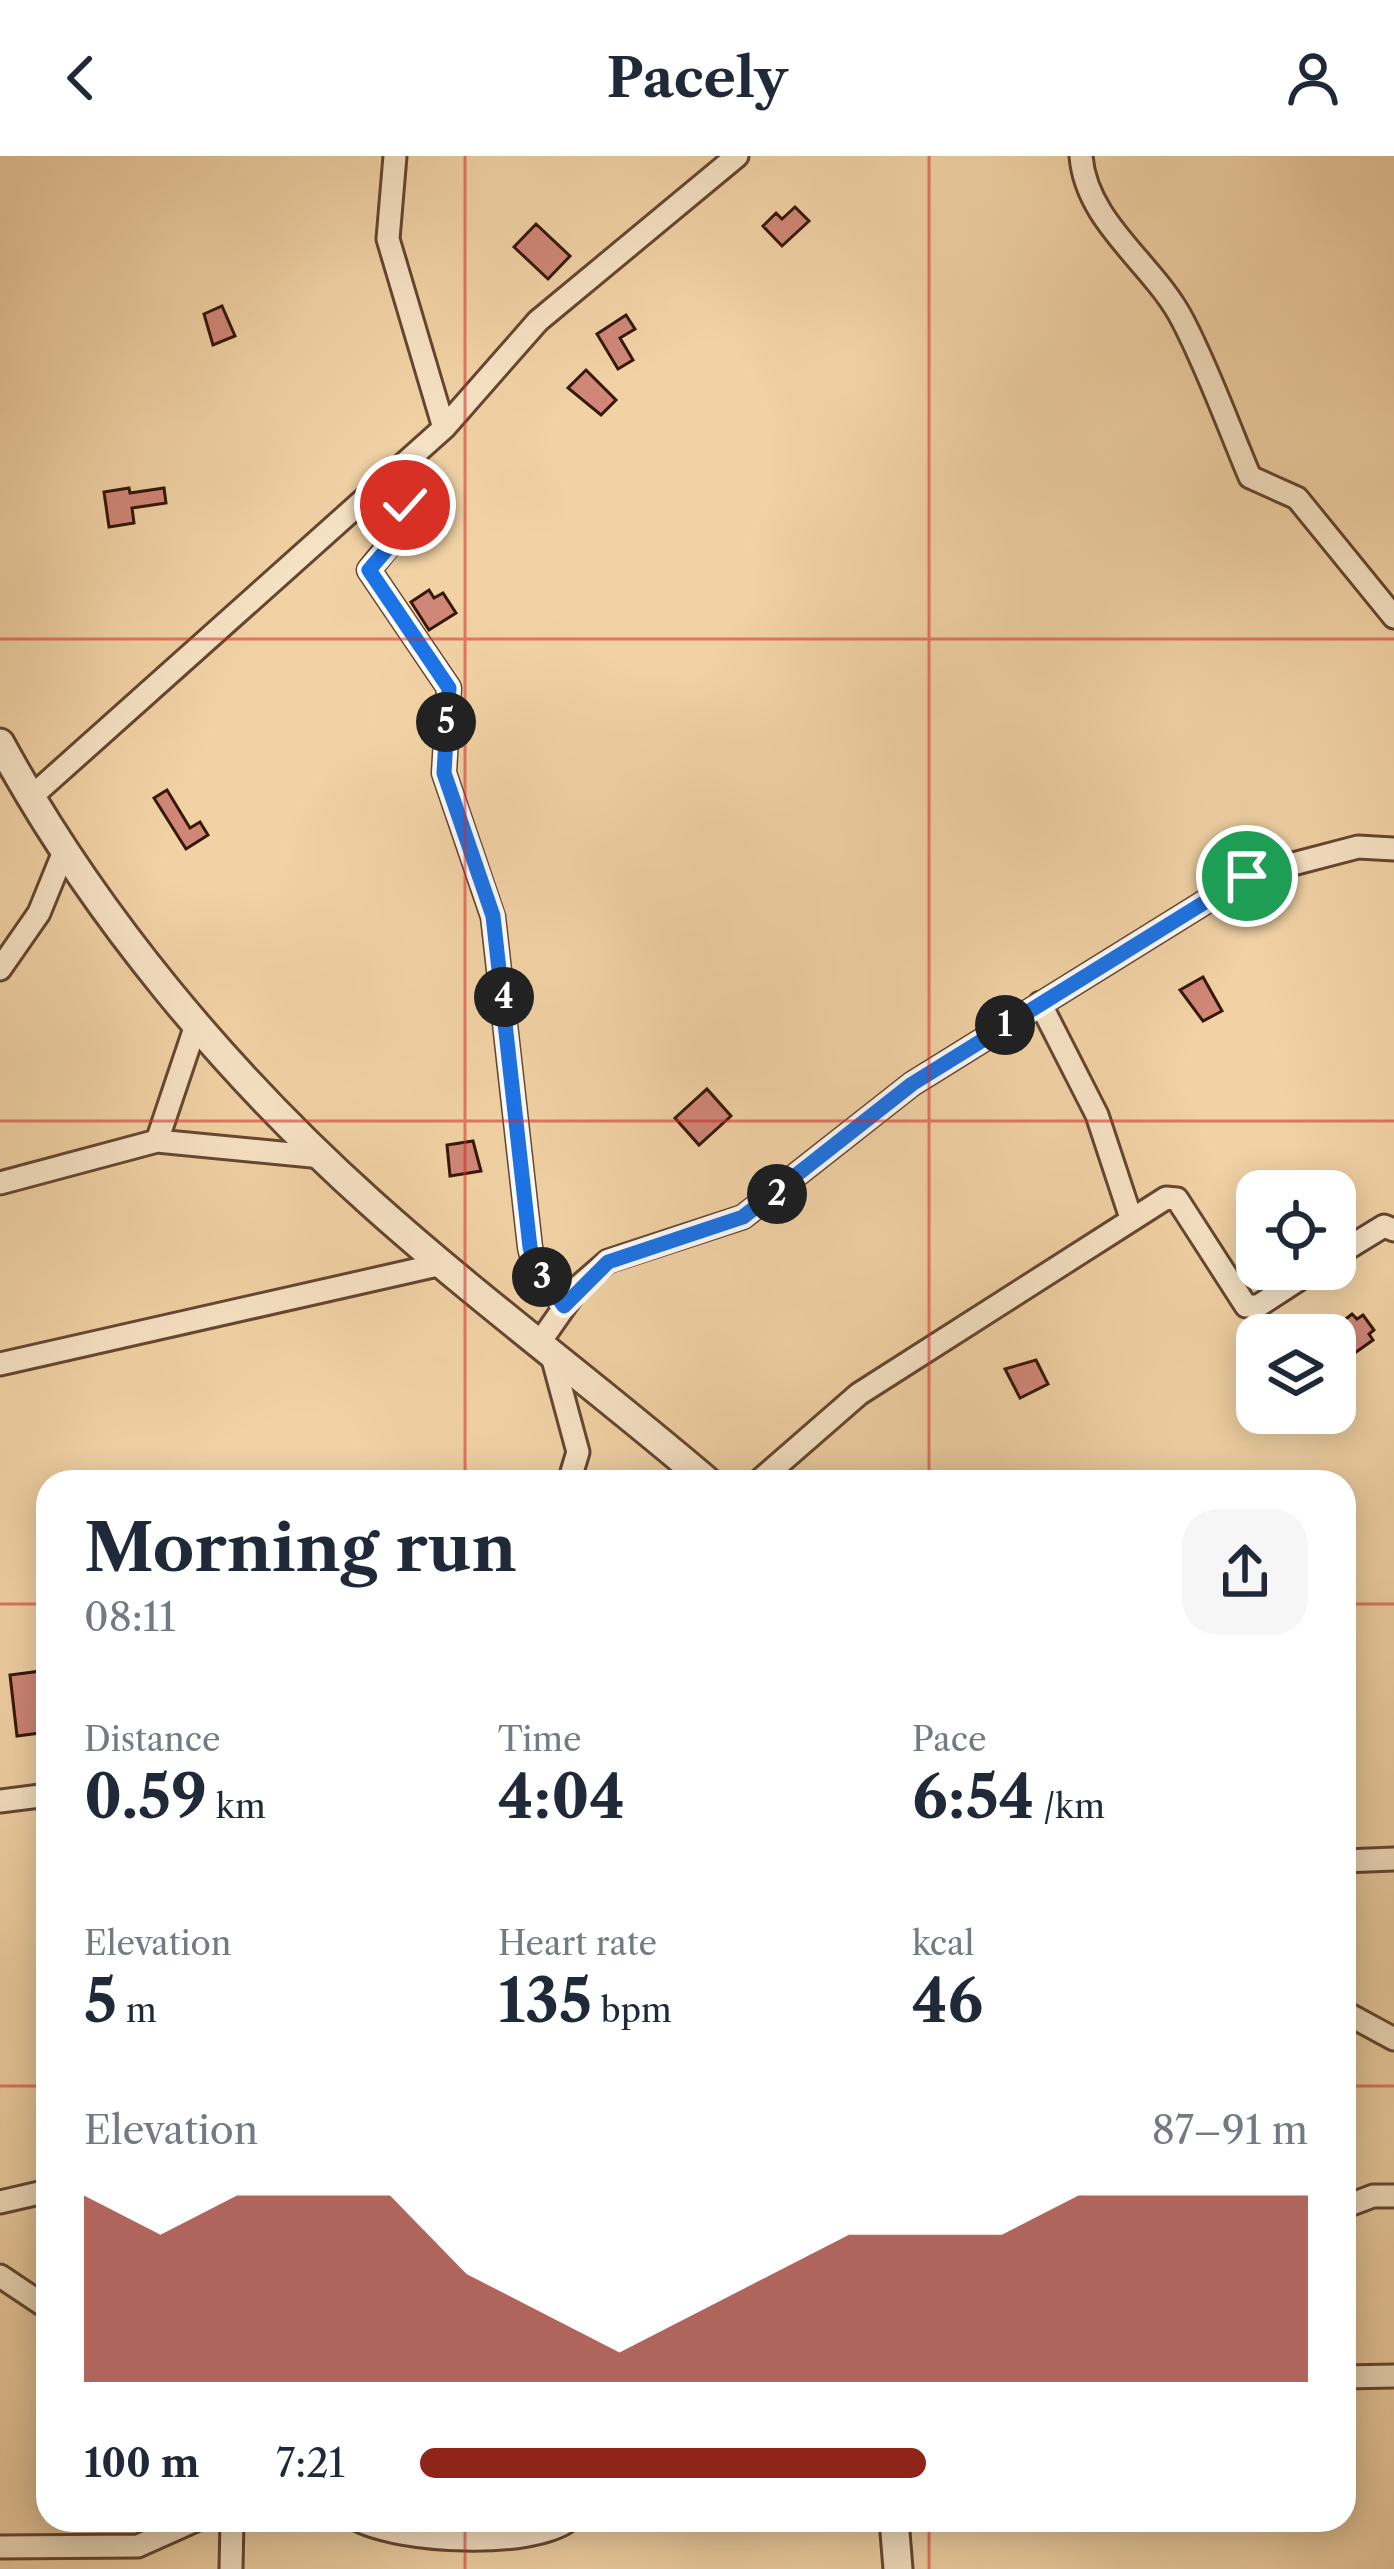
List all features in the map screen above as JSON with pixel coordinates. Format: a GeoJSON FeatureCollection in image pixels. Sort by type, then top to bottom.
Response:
{"type":"FeatureCollection","features":[{"type":"Feature","properties":{"kind":"street"},"geometry":{"type":"LineString","coordinates":[[395,156],[388,239],[444,428]]}},
{"type":"Feature","properties":{"kind":"street"},"geometry":{"type":"LineString","coordinates":[[30,798],[387,483],[444,428],[538,321],[737,156]]}},
{"type":"Feature","properties":{"kind":"street"},"geometry":{"type":"LineString","coordinates":[[1081,156],[1089,188],[1121,242],[1183,320],[1250,476],[1297,497],[1394,617]]}},
{"type":"Feature","properties":{"kind":"street"},"geometry":{"type":"LineString","coordinates":[[387,483],[412,518],[370,563],[370,576],[449,688],[444,773],[493,916],[530,1247],[534,1264],[564,1306]]}},
{"type":"Feature","properties":{"kind":"street"},"geometry":{"type":"LineString","coordinates":[[0,743],[30,798],[151,968],[322,1157],[442,1264],[694,1470]]}},
{"type":"Feature","properties":{"kind":"street"},"geometry":{"type":"LineString","coordinates":[[573,1470],[578,1452],[545,1347],[564,1306],[608,1262],[743,1217],[912,1084],[1247,876],[1358,848],[1394,849]]}},
{"type":"Feature","properties":{"kind":"street"},"geometry":{"type":"LineString","coordinates":[[0,969],[39,913],[65,849]]}},
{"type":"Feature","properties":{"kind":"street"},"geometry":{"type":"LineString","coordinates":[[1040,1003],[1097,1115],[1131,1219]]}},
{"type":"Feature","properties":{"kind":"street"},"geometry":{"type":"LineString","coordinates":[[157,1141],[197,1022]]}},
{"type":"Feature","properties":{"kind":"street"},"geometry":{"type":"LineString","coordinates":[[0,1183],[157,1141],[322,1157]]}},
{"type":"Feature","properties":{"kind":"street"},"geometry":{"type":"LineString","coordinates":[[772,1470],[859,1394],[1166,1198],[1177,1199],[1236,1288]]}},
{"type":"Feature","properties":{"kind":"street"},"geometry":{"type":"LineString","coordinates":[[1356,1243],[1384,1226],[1394,1230]]}},
{"type":"Feature","properties":{"kind":"street"},"geometry":{"type":"LineString","coordinates":[[0,1364],[442,1264]]}},
{"type":"Feature","properties":{"kind":"street"},"geometry":{"type":"LineString","coordinates":[[1238,1290],[1249,1307],[1279,1290]]}},
{"type":"Feature","properties":{"kind":"street"},"geometry":{"type":"LineString","coordinates":[[0,1802],[36,1797]]}},
{"type":"Feature","properties":{"kind":"street"},"geometry":{"type":"LineString","coordinates":[[1356,1861],[1394,1859]]}},
{"type":"Feature","properties":{"kind":"street"},"geometry":{"type":"LineString","coordinates":[[1356,2018],[1394,2039]]}},
{"type":"Feature","properties":{"kind":"street"},"geometry":{"type":"LineString","coordinates":[[0,2202],[36,2194]]}},
{"type":"Feature","properties":{"kind":"street"},"geometry":{"type":"LineString","coordinates":[[1356,2202],[1394,2196]]}},
{"type":"Feature","properties":{"kind":"street"},"geometry":{"type":"LineString","coordinates":[[0,2276],[36,2300]]}},
{"type":"Feature","properties":{"kind":"street"},"geometry":{"type":"LineString","coordinates":[[1356,2377],[1394,2376]]}},
{"type":"Feature","properties":{"kind":"street"},"geometry":{"type":"LineString","coordinates":[[0,2547],[138,2546],[169,2532]]}},
{"type":"Feature","properties":{"kind":"street"},"geometry":{"type":"LineString","coordinates":[[231,2569],[232,2532]]}},
{"type":"Feature","properties":{"kind":"street"},"geometry":{"type":"LineString","coordinates":[[392,2532],[535,2537],[545,2532]]}},
{"type":"Feature","properties":{"kind":"street"},"geometry":{"type":"LineString","coordinates":[[895,2532],[898,2569]]}},
{"type":"Feature","properties":{"kind":"building"},"geometry":{"type":"Polygon","coordinates":[[[795,207],[809,221],[782,246],[763,226],[776,213],[782,219],[795,207]]]}},
{"type":"Feature","properties":{"kind":"building"},"geometry":{"type":"Polygon","coordinates":[[[536,224],[570,256],[548,279],[514,247],[536,224]]]}},
{"type":"Feature","properties":{"kind":"building"},"geometry":{"type":"Polygon","coordinates":[[[222,306],[235,336],[213,345],[204,314],[222,306]]]}},
{"type":"Feature","properties":{"kind":"building"},"geometry":{"type":"Polygon","coordinates":[[[626,315],[635,329],[620,338],[633,360],[618,369],[597,334],[626,315]]]}},
{"type":"Feature","properties":{"kind":"building"},"geometry":{"type":"Polygon","coordinates":[[[586,370],[616,400],[601,415],[568,388],[586,370]]]}},
{"type":"Feature","properties":{"kind":"building"},"geometry":{"type":"Polygon","coordinates":[[[129,488],[130,493],[164,488],[166,503],[132,508],[134,523],[109,527],[104,492],[129,488]]]}},
{"type":"Feature","properties":{"kind":"building"},"geometry":{"type":"Polygon","coordinates":[[[429,590],[434,598],[443,593],[456,613],[429,630],[411,602],[429,590]]]}},
{"type":"Feature","properties":{"kind":"building"},"geometry":{"type":"Polygon","coordinates":[[[167,790],[190,828],[200,822],[208,835],[186,849],[154,798],[167,790]]]}},
{"type":"Feature","properties":{"kind":"building"},"geometry":{"type":"Polygon","coordinates":[[[1203,977],[1222,1011],[1203,1021],[1180,990],[1203,977]]]}},
{"type":"Feature","properties":{"kind":"building"},"geometry":{"type":"Polygon","coordinates":[[[707,1089],[731,1116],[699,1145],[675,1118],[707,1089]]]}},
{"type":"Feature","properties":{"kind":"building"},"geometry":{"type":"Polygon","coordinates":[[[473,1141],[481,1171],[450,1176],[447,1145],[473,1141]]]}},
{"type":"Feature","properties":{"kind":"building"},"geometry":{"type":"Polygon","coordinates":[[[1363,1315],[1374,1330],[1369,1334],[1373,1340],[1356,1352],[1356,1318],[1363,1315]]]}},
{"type":"Feature","properties":{"kind":"building"},"geometry":{"type":"Polygon","coordinates":[[[1036,1360],[1048,1384],[1020,1398],[1005,1369],[1036,1360]]]}},
{"type":"Feature","properties":{"kind":"building"},"geometry":{"type":"Polygon","coordinates":[[[36,1672],[36,1734],[17,1736],[10,1675],[36,1672]]]}},
{"type":"Feature","properties":{"kind":"route"},"geometry":{"type":"LineString","coordinates":[[405,505],[412,518],[370,563],[370,576],[449,688],[444,773],[493,916],[530,1247],[534,1264],[564,1306],[608,1262],[634,1249],[699,1236],[743,1217],[912,1084],[1247,876]]}}]}
